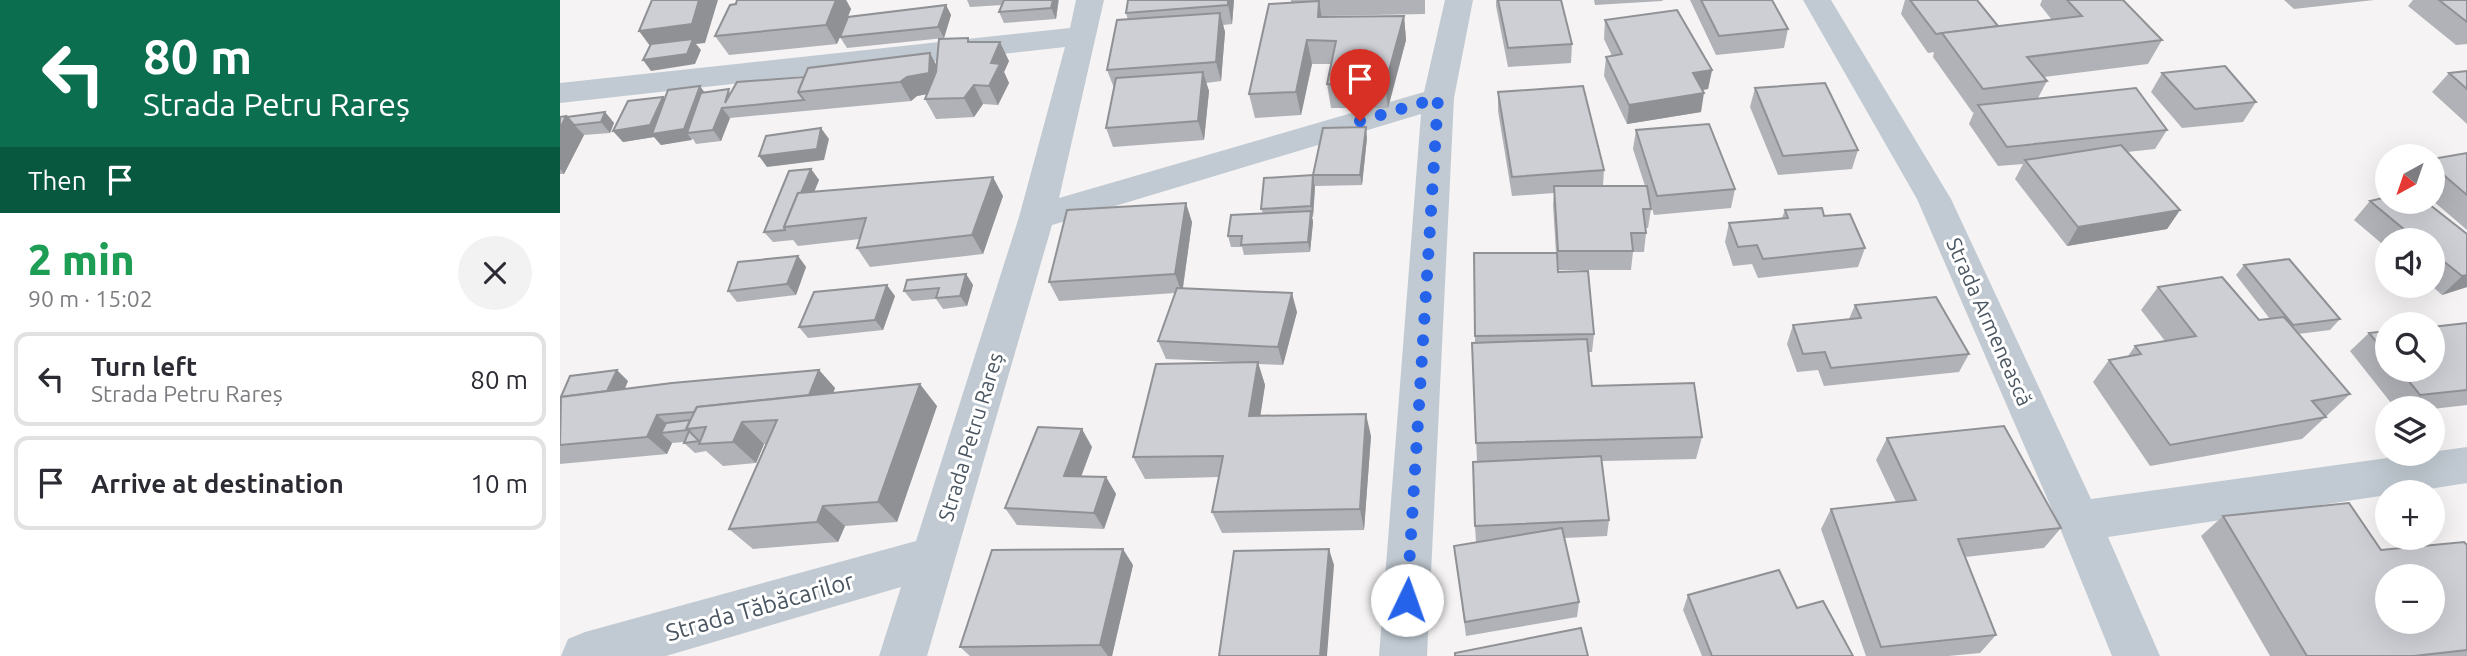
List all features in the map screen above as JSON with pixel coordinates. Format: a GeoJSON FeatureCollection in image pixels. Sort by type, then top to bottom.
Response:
{"type":"FeatureCollection","features":[{"type":"Feature","properties":{"kind":"street"},"geometry":{"type":"LineString","coordinates":[[1404,656],[1438,98],[1459,0]]}},
{"type":"Feature","properties":{"kind":"street","name":"Strada Armenească"},"geometry":{"type":"LineString","coordinates":[[1817,0],[1934,199],[2079,521],[2136,656]]}},
{"type":"Feature","properties":{"kind":"street"},"geometry":{"type":"LineString","coordinates":[[560,93],[1087,18]]}},
{"type":"Feature","properties":{"kind":"street","name":"Strada Petru Rareș"},"geometry":{"type":"LineString","coordinates":[[902,656],[1037,217],[1087,18]]}},
{"type":"Feature","properties":{"kind":"street"},"geometry":{"type":"LineString","coordinates":[[1037,217],[1438,98]]}},
{"type":"Feature","properties":{"kind":"street"},"geometry":{"type":"LineString","coordinates":[[2079,521],[2467,466]]}},
{"type":"Feature","properties":{"kind":"street","name":"Strada Tăbăcarilor"},"geometry":{"type":"LineString","coordinates":[[585,656],[934,557]]}},
{"type":"Feature","properties":{"kind":"building"},"geometry":{"type":"Polygon","coordinates":[[[652,0],[699,0],[692,24],[639,31],[652,0]]]}},
{"type":"Feature","properties":{"kind":"building"},"geometry":{"type":"Polygon","coordinates":[[[737,0],[836,0],[826,25],[715,36],[730,5],[736,4],[737,0]]]}},
{"type":"Feature","properties":{"kind":"building"},"geometry":{"type":"Polygon","coordinates":[[[1004,0],[1053,0],[1051,8],[999,12],[1004,0]]]}},
{"type":"Feature","properties":{"kind":"building"},"geometry":{"type":"Polygon","coordinates":[[[1128,0],[1228,0],[1228,5],[1126,13],[1128,0]]]}},
{"type":"Feature","properties":{"kind":"building"},"geometry":{"type":"Polygon","coordinates":[[[1498,0],[1561,0],[1572,44],[1508,48],[1498,0]]]}},
{"type":"Feature","properties":{"kind":"building"},"geometry":{"type":"Polygon","coordinates":[[[1701,0],[1772,0],[1788,29],[1719,36],[1701,0]]]}},
{"type":"Feature","properties":{"kind":"building"},"geometry":{"type":"Polygon","coordinates":[[[1910,0],[1977,0],[1998,26],[1936,34],[1910,0]]]}},
{"type":"Feature","properties":{"kind":"building"},"geometry":{"type":"Polygon","coordinates":[[[2067,0],[2123,0],[2162,40],[2027,57],[2047,81],[1983,89],[1942,33],[2082,16],[2067,0]]]}},
{"type":"Feature","properties":{"kind":"building"},"geometry":{"type":"Polygon","coordinates":[[[2439,0],[2467,0],[2467,22],[2439,0]]]}},
{"type":"Feature","properties":{"kind":"building"},"geometry":{"type":"Polygon","coordinates":[[[1319,1],[1318,17],[1404,16],[1385,85],[1327,84],[1336,41],[1307,40],[1296,92],[1249,94],[1269,4],[1319,1]]]}},
{"type":"Feature","properties":{"kind":"building"},"geometry":{"type":"Polygon","coordinates":[[[946,5],[938,27],[840,37],[848,17],[946,5]]]}},
{"type":"Feature","properties":{"kind":"building"},"geometry":{"type":"Polygon","coordinates":[[[1677,10],[1712,70],[1693,73],[1704,93],[1629,105],[1606,57],[1622,54],[1605,20],[1677,10]]]}},
{"type":"Feature","properties":{"kind":"building"},"geometry":{"type":"Polygon","coordinates":[[[1220,13],[1216,62],[1107,70],[1117,20],[1220,13]]]}},
{"type":"Feature","properties":{"kind":"building"},"geometry":{"type":"Polygon","coordinates":[[[968,38],[968,42],[1000,42],[991,63],[1000,64],[989,86],[974,85],[964,98],[925,99],[936,72],[939,39],[968,38]]]}},
{"type":"Feature","properties":{"kind":"building"},"geometry":{"type":"Polygon","coordinates":[[[693,39],[687,54],[643,60],[651,44],[693,39]]]}},
{"type":"Feature","properties":{"kind":"building"},"geometry":{"type":"Polygon","coordinates":[[[930,53],[929,73],[907,77],[900,82],[798,92],[808,68],[930,53]]]}},
{"type":"Feature","properties":{"kind":"building"},"geometry":{"type":"Polygon","coordinates":[[[2225,66],[2256,102],[2195,109],[2162,73],[2225,66]]]}},
{"type":"Feature","properties":{"kind":"building"},"geometry":{"type":"Polygon","coordinates":[[[2467,71],[2467,89],[2449,73],[2467,71]]]}},
{"type":"Feature","properties":{"kind":"building"},"geometry":{"type":"Polygon","coordinates":[[[1203,72],[1198,121],[1106,128],[1116,78],[1203,72]]]}},
{"type":"Feature","properties":{"kind":"building"},"geometry":{"type":"Polygon","coordinates":[[[804,77],[798,92],[804,100],[722,108],[713,130],[687,133],[701,93],[729,89],[725,103],[737,82],[804,77]]]}},
{"type":"Feature","properties":{"kind":"building"},"geometry":{"type":"Polygon","coordinates":[[[1825,83],[1858,150],[1783,156],[1755,88],[1825,83]]]}},
{"type":"Feature","properties":{"kind":"building"},"geometry":{"type":"Polygon","coordinates":[[[700,86],[684,129],[652,134],[668,90],[700,86]]]}},
{"type":"Feature","properties":{"kind":"building"},"geometry":{"type":"Polygon","coordinates":[[[1583,86],[1604,170],[1512,177],[1498,92],[1583,86]]]}},
{"type":"Feature","properties":{"kind":"building"},"geometry":{"type":"Polygon","coordinates":[[[2136,88],[2167,130],[2007,147],[1978,105],[2136,88]]]}},
{"type":"Feature","properties":{"kind":"building"},"geometry":{"type":"Polygon","coordinates":[[[663,97],[650,125],[613,131],[628,101],[663,97]]]}},
{"type":"Feature","properties":{"kind":"building"},"geometry":{"type":"Polygon","coordinates":[[[605,112],[601,122],[574,125],[567,117],[605,112]]]}},
{"type":"Feature","properties":{"kind":"building"},"geometry":{"type":"Polygon","coordinates":[[[566,116],[560,129],[560,117],[566,116]]]}},
{"type":"Feature","properties":{"kind":"building"},"geometry":{"type":"Polygon","coordinates":[[[1709,124],[1735,189],[1657,196],[1636,130],[1709,124]]]}},
{"type":"Feature","properties":{"kind":"building"},"geometry":{"type":"Polygon","coordinates":[[[1366,127],[1360,175],[1313,175],[1323,128],[1366,127]]]}},
{"type":"Feature","properties":{"kind":"building"},"geometry":{"type":"Polygon","coordinates":[[[821,128],[817,149],[759,156],[766,136],[821,128]]]}},
{"type":"Feature","properties":{"kind":"building"},"geometry":{"type":"Polygon","coordinates":[[[2121,145],[2180,210],[2078,227],[2025,160],[2121,145]]]}},
{"type":"Feature","properties":{"kind":"building"},"geometry":{"type":"Polygon","coordinates":[[[2467,153],[2467,195],[2445,176],[2445,157],[2467,153]]]}},
{"type":"Feature","properties":{"kind":"building"},"geometry":{"type":"Polygon","coordinates":[[[811,169],[801,193],[798,193],[785,230],[764,232],[789,171],[811,169]]]}},
{"type":"Feature","properties":{"kind":"building"},"geometry":{"type":"Polygon","coordinates":[[[1313,175],[1311,206],[1261,209],[1264,178],[1313,175]]]}},
{"type":"Feature","properties":{"kind":"building"},"geometry":{"type":"Polygon","coordinates":[[[993,177],[972,235],[857,248],[866,218],[784,227],[798,193],[993,177]]]}},
{"type":"Feature","properties":{"kind":"building"},"geometry":{"type":"Polygon","coordinates":[[[1554,186],[1647,186],[1651,209],[1643,209],[1646,233],[1631,233],[1633,251],[1558,251],[1554,186]]]}},
{"type":"Feature","properties":{"kind":"building"},"geometry":{"type":"Polygon","coordinates":[[[1186,203],[1175,274],[1049,282],[1067,210],[1186,203]]]}},
{"type":"Feature","properties":{"kind":"building"},"geometry":{"type":"Polygon","coordinates":[[[1822,208],[1824,216],[1850,214],[1865,248],[1763,259],[1757,245],[1738,247],[1729,223],[1788,218],[1785,210],[1822,208]]]}},
{"type":"Feature","properties":{"kind":"building"},"geometry":{"type":"Polygon","coordinates":[[[1311,211],[1308,242],[1241,245],[1242,236],[1228,236],[1231,215],[1311,211]]]}},
{"type":"Feature","properties":{"kind":"building"},"geometry":{"type":"Polygon","coordinates":[[[2386,214],[2442,214],[2467,234],[2467,275],[2462,276],[2445,262],[2445,228],[2403,228],[2386,214]]]}},
{"type":"Feature","properties":{"kind":"building"},"geometry":{"type":"Polygon","coordinates":[[[1474,253],[1557,253],[1558,272],[1588,271],[1594,334],[1475,336],[1474,253]]]}},
{"type":"Feature","properties":{"kind":"building"},"geometry":{"type":"Polygon","coordinates":[[[798,256],[787,284],[728,291],[738,262],[798,256]]]}},
{"type":"Feature","properties":{"kind":"building"},"geometry":{"type":"Polygon","coordinates":[[[2289,259],[2340,319],[2293,325],[2244,265],[2289,259]]]}},
{"type":"Feature","properties":{"kind":"building"},"geometry":{"type":"Polygon","coordinates":[[[966,274],[960,296],[936,298],[939,288],[904,291],[907,280],[966,274]]]}},
{"type":"Feature","properties":{"kind":"building"},"geometry":{"type":"Polygon","coordinates":[[[2222,277],[2259,320],[2284,317],[2350,394],[2312,401],[2326,417],[2170,445],[2109,360],[2141,354],[2135,346],[2196,336],[2158,287],[2222,277]]]}},
{"type":"Feature","properties":{"kind":"building"},"geometry":{"type":"Polygon","coordinates":[[[887,285],[875,320],[799,327],[814,292],[887,285]]]}},
{"type":"Feature","properties":{"kind":"building"},"geometry":{"type":"Polygon","coordinates":[[[1177,288],[1292,293],[1278,347],[1158,341],[1177,288]]]}},
{"type":"Feature","properties":{"kind":"building"},"geometry":{"type":"Polygon","coordinates":[[[1936,297],[1969,354],[1831,368],[1825,352],[1803,354],[1793,325],[1861,318],[1855,305],[1936,297]]]}},
{"type":"Feature","properties":{"kind":"building"},"geometry":{"type":"Polygon","coordinates":[[[2467,323],[2467,390],[2420,395],[2410,382],[2445,382],[2445,326],[2467,323]]]}},
{"type":"Feature","properties":{"kind":"building"},"geometry":{"type":"Polygon","coordinates":[[[1587,339],[1592,386],[1694,383],[1702,437],[1476,443],[1472,343],[1587,339]]]}},
{"type":"Feature","properties":{"kind":"building"},"geometry":{"type":"Polygon","coordinates":[[[1258,362],[1249,416],[1366,414],[1360,509],[1212,512],[1223,456],[1133,457],[1156,364],[1258,362]]]}},
{"type":"Feature","properties":{"kind":"building"},"geometry":{"type":"Polygon","coordinates":[[[617,370],[607,391],[560,399],[570,376],[617,370]]]}},
{"type":"Feature","properties":{"kind":"building"},"geometry":{"type":"Polygon","coordinates":[[[819,370],[809,395],[697,407],[694,412],[657,415],[647,437],[560,445],[561,397],[672,383],[819,370]]]}},
{"type":"Feature","properties":{"kind":"building"},"geometry":{"type":"Polygon","coordinates":[[[920,384],[878,502],[823,506],[817,522],[729,529],[777,420],[742,422],[733,442],[699,444],[706,427],[686,429],[697,407],[920,384]]]}},
{"type":"Feature","properties":{"kind":"building"},"geometry":{"type":"Polygon","coordinates":[[[690,420],[686,429],[688,430],[661,433],[666,423],[690,420]]]}},
{"type":"Feature","properties":{"kind":"building"},"geometry":{"type":"Polygon","coordinates":[[[2004,426],[2061,528],[1958,539],[1996,635],[1881,647],[1831,509],[1916,500],[1887,438],[2004,426]]]}},
{"type":"Feature","properties":{"kind":"building"},"geometry":{"type":"Polygon","coordinates":[[[1038,427],[1082,429],[1064,476],[1106,477],[1094,513],[1005,508],[1038,427]]]}},
{"type":"Feature","properties":{"kind":"building"},"geometry":{"type":"Polygon","coordinates":[[[689,431],[699,441],[684,443],[689,431]]]}},
{"type":"Feature","properties":{"kind":"building"},"geometry":{"type":"Polygon","coordinates":[[[1601,456],[1609,520],[1475,526],[1473,462],[1601,456]]]}},
{"type":"Feature","properties":{"kind":"building"},"geometry":{"type":"Polygon","coordinates":[[[2349,503],[2375,541],[2375,550],[2445,550],[2445,544],[2464,542],[2467,545],[2467,650],[2414,656],[2307,656],[2223,516],[2349,503]]]}},
{"type":"Feature","properties":{"kind":"building"},"geometry":{"type":"Polygon","coordinates":[[[1562,528],[1579,602],[1465,622],[1454,546],[1562,528]]]}},
{"type":"Feature","properties":{"kind":"building"},"geometry":{"type":"Polygon","coordinates":[[[1123,549],[1100,645],[960,647],[992,550],[1123,549]]]}},
{"type":"Feature","properties":{"kind":"building"},"geometry":{"type":"Polygon","coordinates":[[[1329,549],[1320,656],[1219,656],[1234,551],[1329,549]]]}},
{"type":"Feature","properties":{"kind":"building"},"geometry":{"type":"Polygon","coordinates":[[[1779,570],[1797,608],[1823,601],[1853,656],[1712,656],[1688,595],[1779,570]]]}},
{"type":"Feature","properties":{"kind":"building"},"geometry":{"type":"Polygon","coordinates":[[[1581,628],[1588,656],[1455,656],[1455,653],[1581,628]]]}},
{"type":"Feature","properties":{"kind":"route"},"geometry":{"type":"LineString","coordinates":[[1360,121],[1438,98],[1407,600]]}}]}
